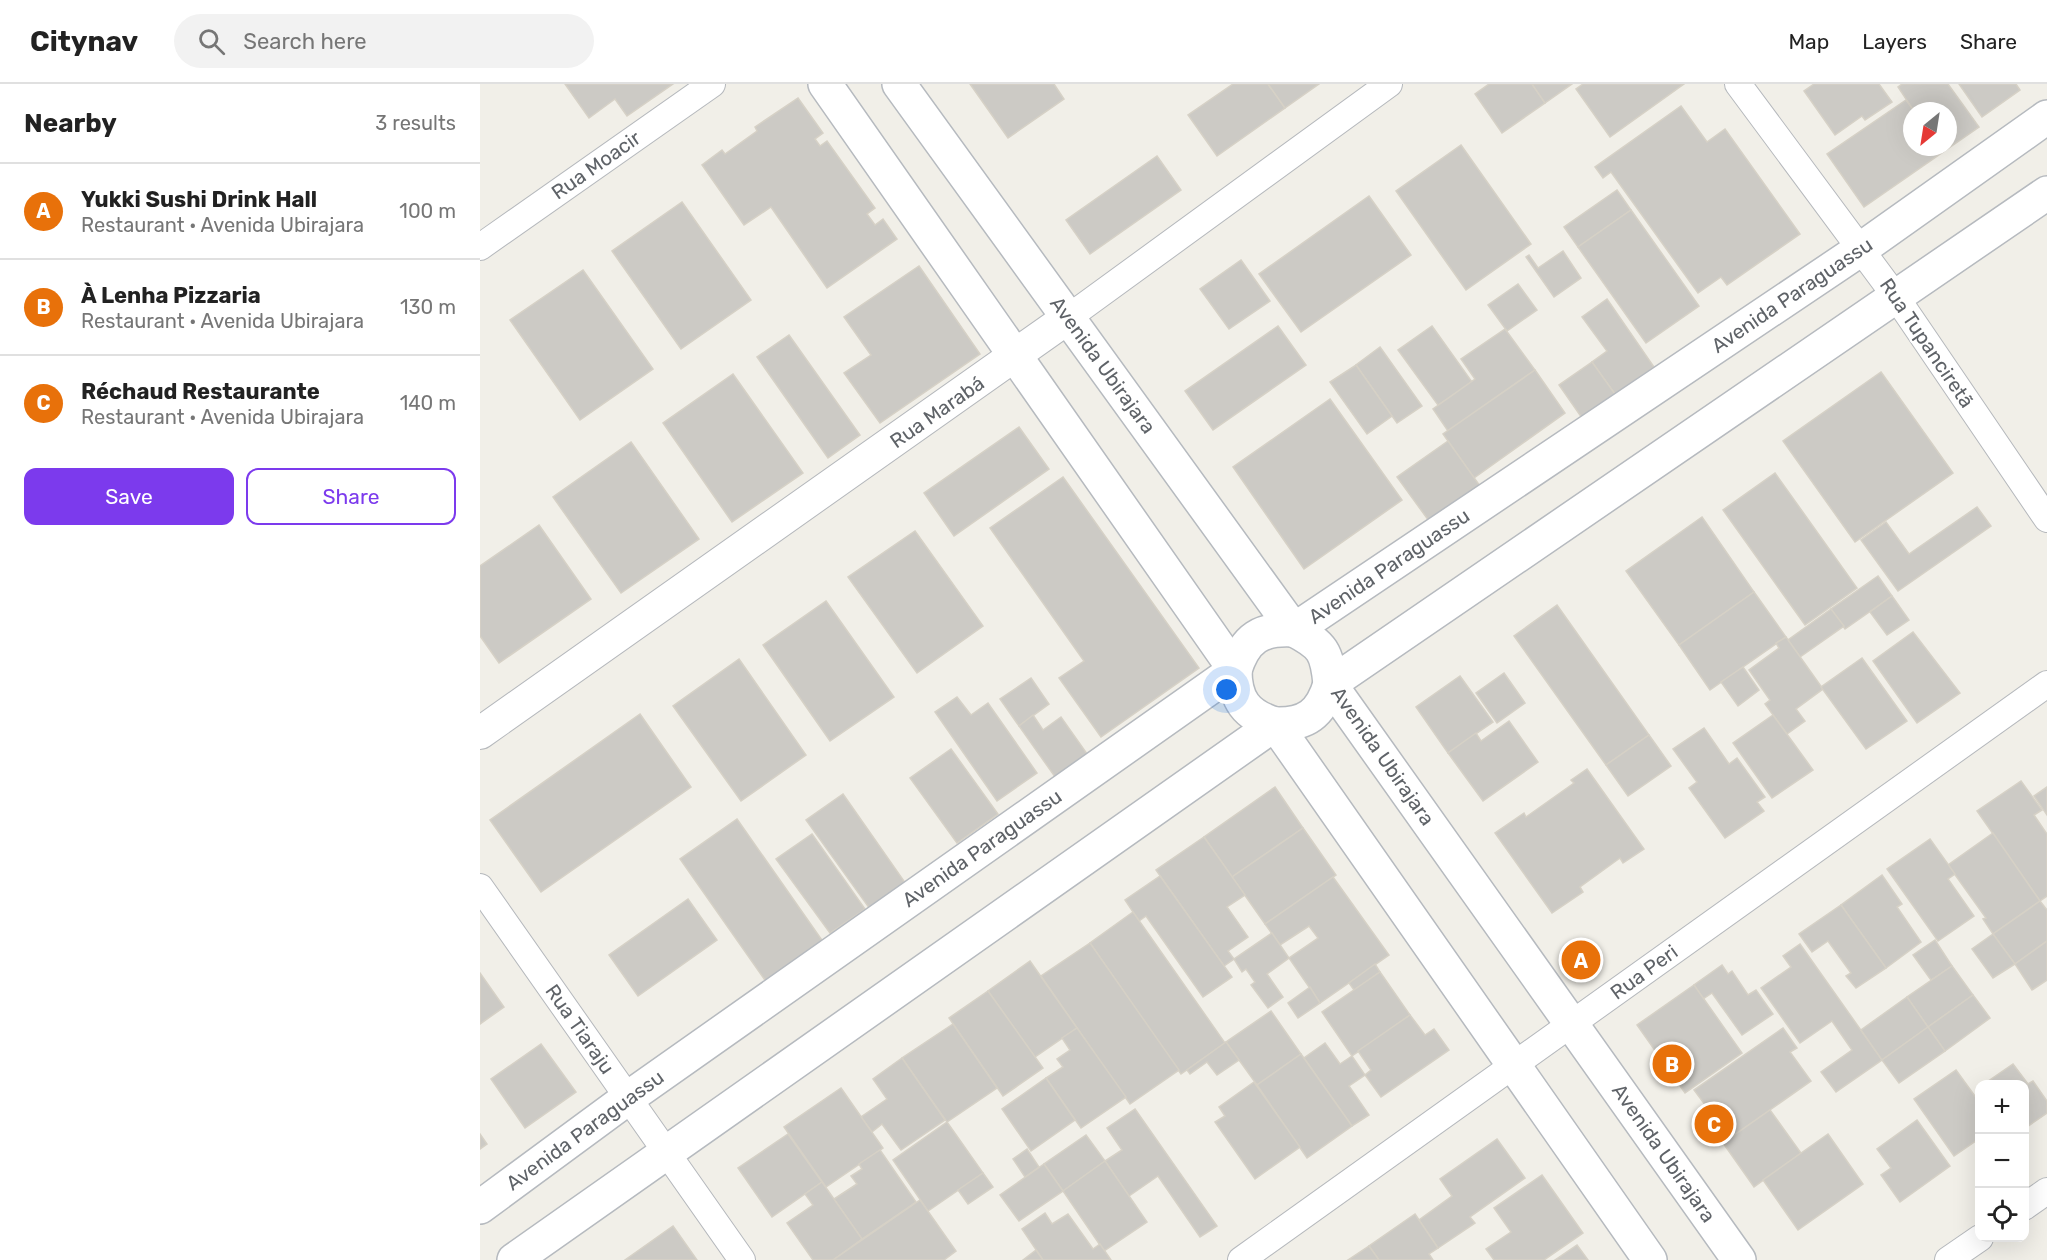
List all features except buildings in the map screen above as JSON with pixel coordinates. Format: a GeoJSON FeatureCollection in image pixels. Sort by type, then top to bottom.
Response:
{"type":"FeatureCollection","features":[{"type":"Feature","properties":{"kind":"main road"},"geometry":{"type":"LineString","coordinates":[[825,84],[1235,670],[1235,685],[1248,711],[1261,720],[1275,724],[1290,724],[1311,716],[1326,699],[1330,684],[2047,193]]}},
{"type":"Feature","properties":{"kind":"main road","name":"Avenida Ubirajara"},"geometry":{"type":"LineString","coordinates":[[899,84],[1294,630],[1315,641],[1328,660],[1330,684],[1739,1260]]}},
{"type":"Feature","properties":{"kind":"main road","name":"Avenida Paraguassu"},"geometry":{"type":"LineString","coordinates":[[480,1207],[628,1098],[1235,670],[1240,655],[1249,642],[1256,637],[1278,629],[1294,630],[1861,249],[2047,117]]}},
{"type":"Feature","properties":{"kind":"main road"},"geometry":{"type":"LineString","coordinates":[[1275,724],[1650,1260]]}},
{"type":"Feature","properties":{"kind":"main road"},"geometry":{"type":"LineString","coordinates":[[514,1260],[1275,724]]}},
{"type":"Feature","properties":{"kind":"street","name":"Rua Moacir"},"geometry":{"type":"LineString","coordinates":[[480,247],[712,84]]}},
{"type":"Feature","properties":{"kind":"street","name":"Rua Marabá"},"geometry":{"type":"LineString","coordinates":[[481,730],[1015,356],[1389,84]]}},
{"type":"Feature","properties":{"kind":"street","name":"Rua Tupanciretã"},"geometry":{"type":"LineString","coordinates":[[1738,84],[1896,297],[2047,519]]}},
{"type":"Feature","properties":{"kind":"street","name":"Rua Peri"},"geometry":{"type":"LineString","coordinates":[[1241,1260],[2047,684]]}},
{"type":"Feature","properties":{"kind":"street","name":"Rua Tiaraju"},"geometry":{"type":"LineString","coordinates":[[480,887],[742,1260]]}},
{"type":"Feature","properties":{"kind":"street"},"geometry":{"type":"LineString","coordinates":[[2029,1204],[2047,1191]]}},
{"type":"Feature","properties":{"kind":"street"},"geometry":{"type":"LineString","coordinates":[[1948,1260],[1975,1241]]}},
{"type":"Feature","properties":{"kind":"place","name":"Yukki Sushi Drink Hall"},"geometry":{"type":"Point","coordinates":[1581,960]}},
{"type":"Feature","properties":{"kind":"place","name":"À Lenha Pizzaria"},"geometry":{"type":"Point","coordinates":[1672,1064]}},
{"type":"Feature","properties":{"kind":"place","name":"Réchaud Restaurante"},"geometry":{"type":"Point","coordinates":[1714,1124]}}]}
